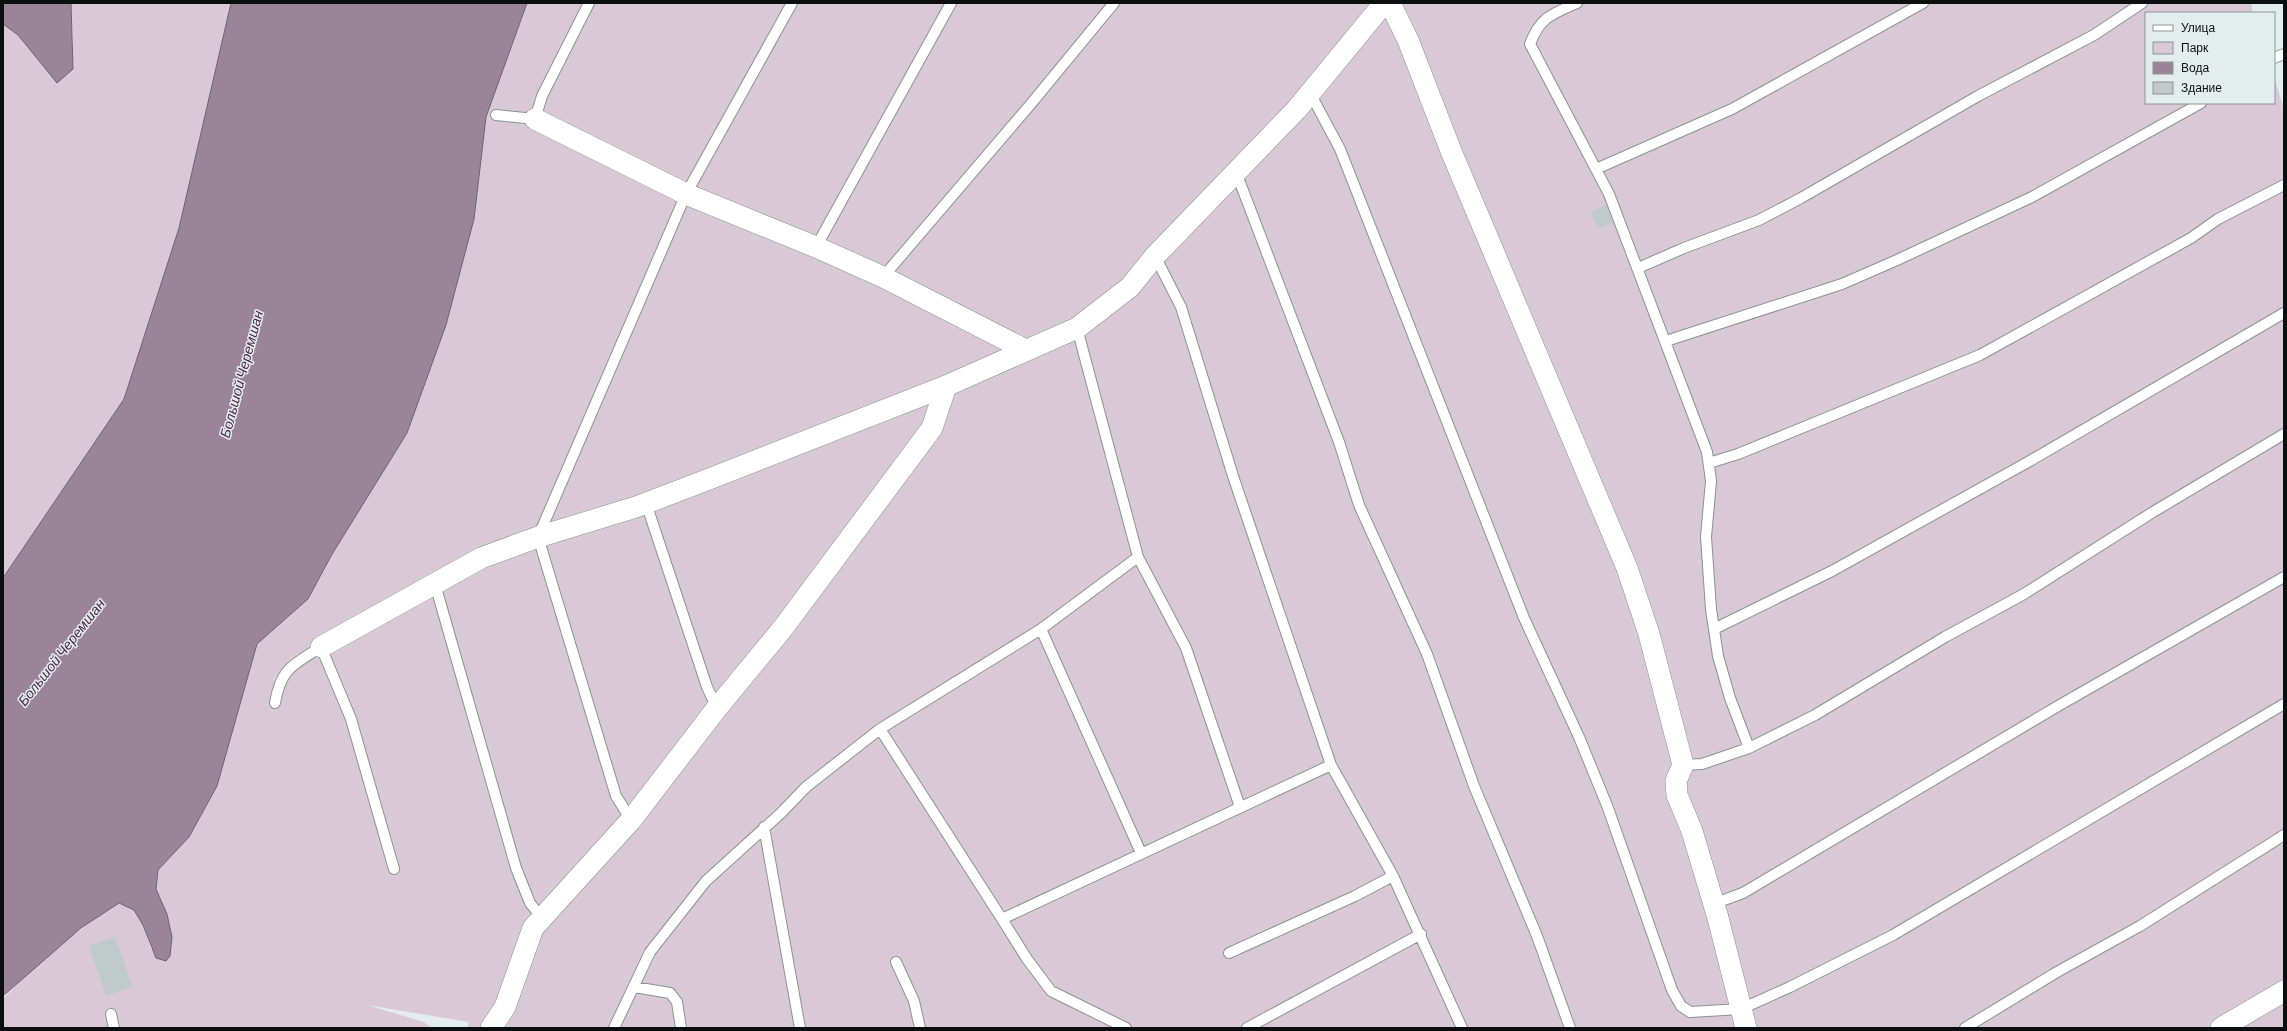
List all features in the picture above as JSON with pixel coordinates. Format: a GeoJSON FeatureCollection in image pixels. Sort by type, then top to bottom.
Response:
{"type":"FeatureCollection","features":[{"type":"Feature","properties":{"kind":"street"},"geometry":{"type":"LineString","coordinates":[[321,647],[481,558],[538,537],[646,504],[946,386],[1026,350],[1058,338],[1077,328],[1130,287],[1155,256],[1297,109],[1384,3]]}},
{"type":"Feature","properties":{"kind":"street"},"geometry":{"type":"LineString","coordinates":[[1390,3],[1408,40],[1451,151],[1627,568],[1649,634],[1683,765],[1676,781],[1677,795],[1692,831],[1714,904],[1743,1018]]}},
{"type":"Feature","properties":{"kind":"street"},"geometry":{"type":"LineString","coordinates":[[535,119],[686,194],[816,247],[884,278],[1026,350]]}},
{"type":"Feature","properties":{"kind":"street"},"geometry":{"type":"LineString","coordinates":[[491,1028],[505,1007],[533,928],[631,820],[717,708],[783,628],[900,473],[932,428],[946,386]]}},
{"type":"Feature","properties":{"kind":"street"},"geometry":{"type":"LineString","coordinates":[[2221,1028],[2284,991]]}},
{"type":"Feature","properties":{"kind":"lane"},"geometry":{"type":"LineString","coordinates":[[496,115],[535,119],[542,96],[589,3]]}},
{"type":"Feature","properties":{"kind":"lane"},"geometry":{"type":"LineString","coordinates":[[631,820],[616,796],[538,537],[686,194],[792,3]]}},
{"type":"Feature","properties":{"kind":"lane"},"geometry":{"type":"LineString","coordinates":[[816,247],[950,3]]}},
{"type":"Feature","properties":{"kind":"lane"},"geometry":{"type":"LineString","coordinates":[[884,278],[1114,3]]}},
{"type":"Feature","properties":{"kind":"lane"},"geometry":{"type":"LineString","coordinates":[[1576,3],[1550,16],[1536,28],[1530,44],[1609,194],[1707,452],[1711,481],[1706,537],[1714,629],[1718,656],[1730,698],[1749,748]]}},
{"type":"Feature","properties":{"kind":"lane"},"geometry":{"type":"LineString","coordinates":[[1596,169],[1732,109],[1923,3]]}},
{"type":"Feature","properties":{"kind":"lane"},"geometry":{"type":"LineString","coordinates":[[1638,268],[1684,248],[1759,220],[1978,96],[2094,35],[2142,3]]}},
{"type":"Feature","properties":{"kind":"lane"},"geometry":{"type":"LineString","coordinates":[[1310,93],[1340,149],[1524,618],[1580,737],[1608,808],[1672,990],[1681,1006],[1690,1012],[1743,1018],[1796,984],[1893,935],[2284,704]]}},
{"type":"Feature","properties":{"kind":"lane"},"geometry":{"type":"LineString","coordinates":[[1666,341],[1842,284],[1904,257],[2032,197],[2199,104]]}},
{"type":"Feature","properties":{"kind":"lane"},"geometry":{"type":"LineString","coordinates":[[1236,172],[1340,442],[1359,505],[1427,654],[1474,786],[1537,936],[1570,1028]]}},
{"type":"Feature","properties":{"kind":"lane"},"geometry":{"type":"LineString","coordinates":[[1709,463],[1738,454],[1980,356],[2191,238],[2218,219],[2284,185]]}},
{"type":"Feature","properties":{"kind":"lane"},"geometry":{"type":"LineString","coordinates":[[1155,256],[1180,307],[1233,476],[1332,766],[1393,876],[1421,934],[1462,1028]]}},
{"type":"Feature","properties":{"kind":"lane"},"geometry":{"type":"LineString","coordinates":[[1714,629],[1748,614],[1839,567],[2028,462],[2284,313]]}},
{"type":"Feature","properties":{"kind":"lane"},"geometry":{"type":"LineString","coordinates":[[1077,328],[1138,556],[1186,648],[1240,807]]}},
{"type":"Feature","properties":{"kind":"lane"},"geometry":{"type":"LineString","coordinates":[[1683,765],[1702,764],[1749,748],[1815,715],[1945,637],[2024,594],[2153,512],[2284,434]]}},
{"type":"Feature","properties":{"kind":"lane"},"geometry":{"type":"LineString","coordinates":[[646,504],[707,687],[717,708]]}},
{"type":"Feature","properties":{"kind":"lane"},"geometry":{"type":"LineString","coordinates":[[614,1028],[650,952],[706,881],[781,813],[806,787],[880,729],[1041,629],[1138,556]]}},
{"type":"Feature","properties":{"kind":"lane"},"geometry":{"type":"LineString","coordinates":[[1714,904],[1744,893],[2058,706],[2284,577]]}},
{"type":"Feature","properties":{"kind":"lane"},"geometry":{"type":"LineString","coordinates":[[435,584],[516,868],[530,903],[542,918]]}},
{"type":"Feature","properties":{"kind":"lane"},"geometry":{"type":"LineString","coordinates":[[1041,629],[1141,853]]}},
{"type":"Feature","properties":{"kind":"lane"},"geometry":{"type":"LineString","coordinates":[[275,703],[279,683],[291,666],[321,647],[351,719],[394,869]]}},
{"type":"Feature","properties":{"kind":"lane"},"geometry":{"type":"LineString","coordinates":[[880,729],[1027,959],[1051,991],[1126,1028]]}},
{"type":"Feature","properties":{"kind":"lane"},"geometry":{"type":"LineString","coordinates":[[1002,919],[1240,807],[1332,766]]}},
{"type":"Feature","properties":{"kind":"lane"},"geometry":{"type":"LineString","coordinates":[[764,827],[800,1028]]}},
{"type":"Feature","properties":{"kind":"lane"},"geometry":{"type":"LineString","coordinates":[[1965,1028],[2057,972],[2140,926],[2284,835]]}},
{"type":"Feature","properties":{"kind":"lane"},"geometry":{"type":"LineString","coordinates":[[1229,954],[1356,896],[1393,876]]}},
{"type":"Feature","properties":{"kind":"lane"},"geometry":{"type":"LineString","coordinates":[[1247,1028],[1421,934]]}},
{"type":"Feature","properties":{"kind":"lane"},"geometry":{"type":"LineString","coordinates":[[896,962],[914,1002],[920,1028]]}},
{"type":"Feature","properties":{"kind":"lane"},"geometry":{"type":"LineString","coordinates":[[634,987],[670,993],[677,1002],[681,1028]]}},
{"type":"Feature","properties":{"kind":"lane"},"geometry":{"type":"LineString","coordinates":[[111,1014],[114,1028]]}},
{"type":"Feature","properties":{"kind":"green space"},"geometry":{"type":"Polygon","coordinates":[[[71,3],[231,3],[179,228],[124,399],[3,578],[3,24],[18,35],[42,65],[73,46],[71,3]]]}},
{"type":"Feature","properties":{"kind":"green space"},"geometry":{"type":"Polygon","coordinates":[[[527,3],[2251,3],[2253,12],[2145,12],[2145,104],[2275,104],[2275,80],[2284,109],[2284,1028],[467,1028],[469,1022],[367,1005],[424,1022],[431,1028],[3,1028],[3,999],[16,985],[58,947],[119,903],[134,909],[143,925],[151,949],[170,956],[172,937],[167,914],[156,889],[158,870],[189,837],[217,786],[257,644],[308,599],[331,556],[407,433],[446,325],[474,219],[486,117],[527,3]]]}},
{"type":"Feature","properties":{"kind":"water"},"geometry":{"type":"Polygon","coordinates":[[[3,3],[71,3],[73,69],[57,83],[18,35],[3,24],[3,3]]]}},
{"type":"Feature","properties":{"kind":"water","name":"Большой Черемшан"},"geometry":{"type":"Polygon","coordinates":[[[231,3],[527,3],[486,117],[474,219],[446,325],[407,433],[331,556],[308,599],[257,644],[217,786],[189,837],[158,870],[156,889],[167,914],[172,937],[170,956],[166,961],[156,958],[143,925],[134,910],[119,903],[81,928],[3,996],[3,578],[124,399],[179,228],[231,3]]]}},
{"type":"Feature","properties":{"kind":"building"},"geometry":{"type":"Polygon","coordinates":[[[1606,205],[1613,222],[1598,228],[1591,212],[1606,205]]]}},
{"type":"Feature","properties":{"kind":"building"},"geometry":{"type":"Polygon","coordinates":[[[115,937],[132,987],[106,996],[89,946],[115,937]]]}}]}
